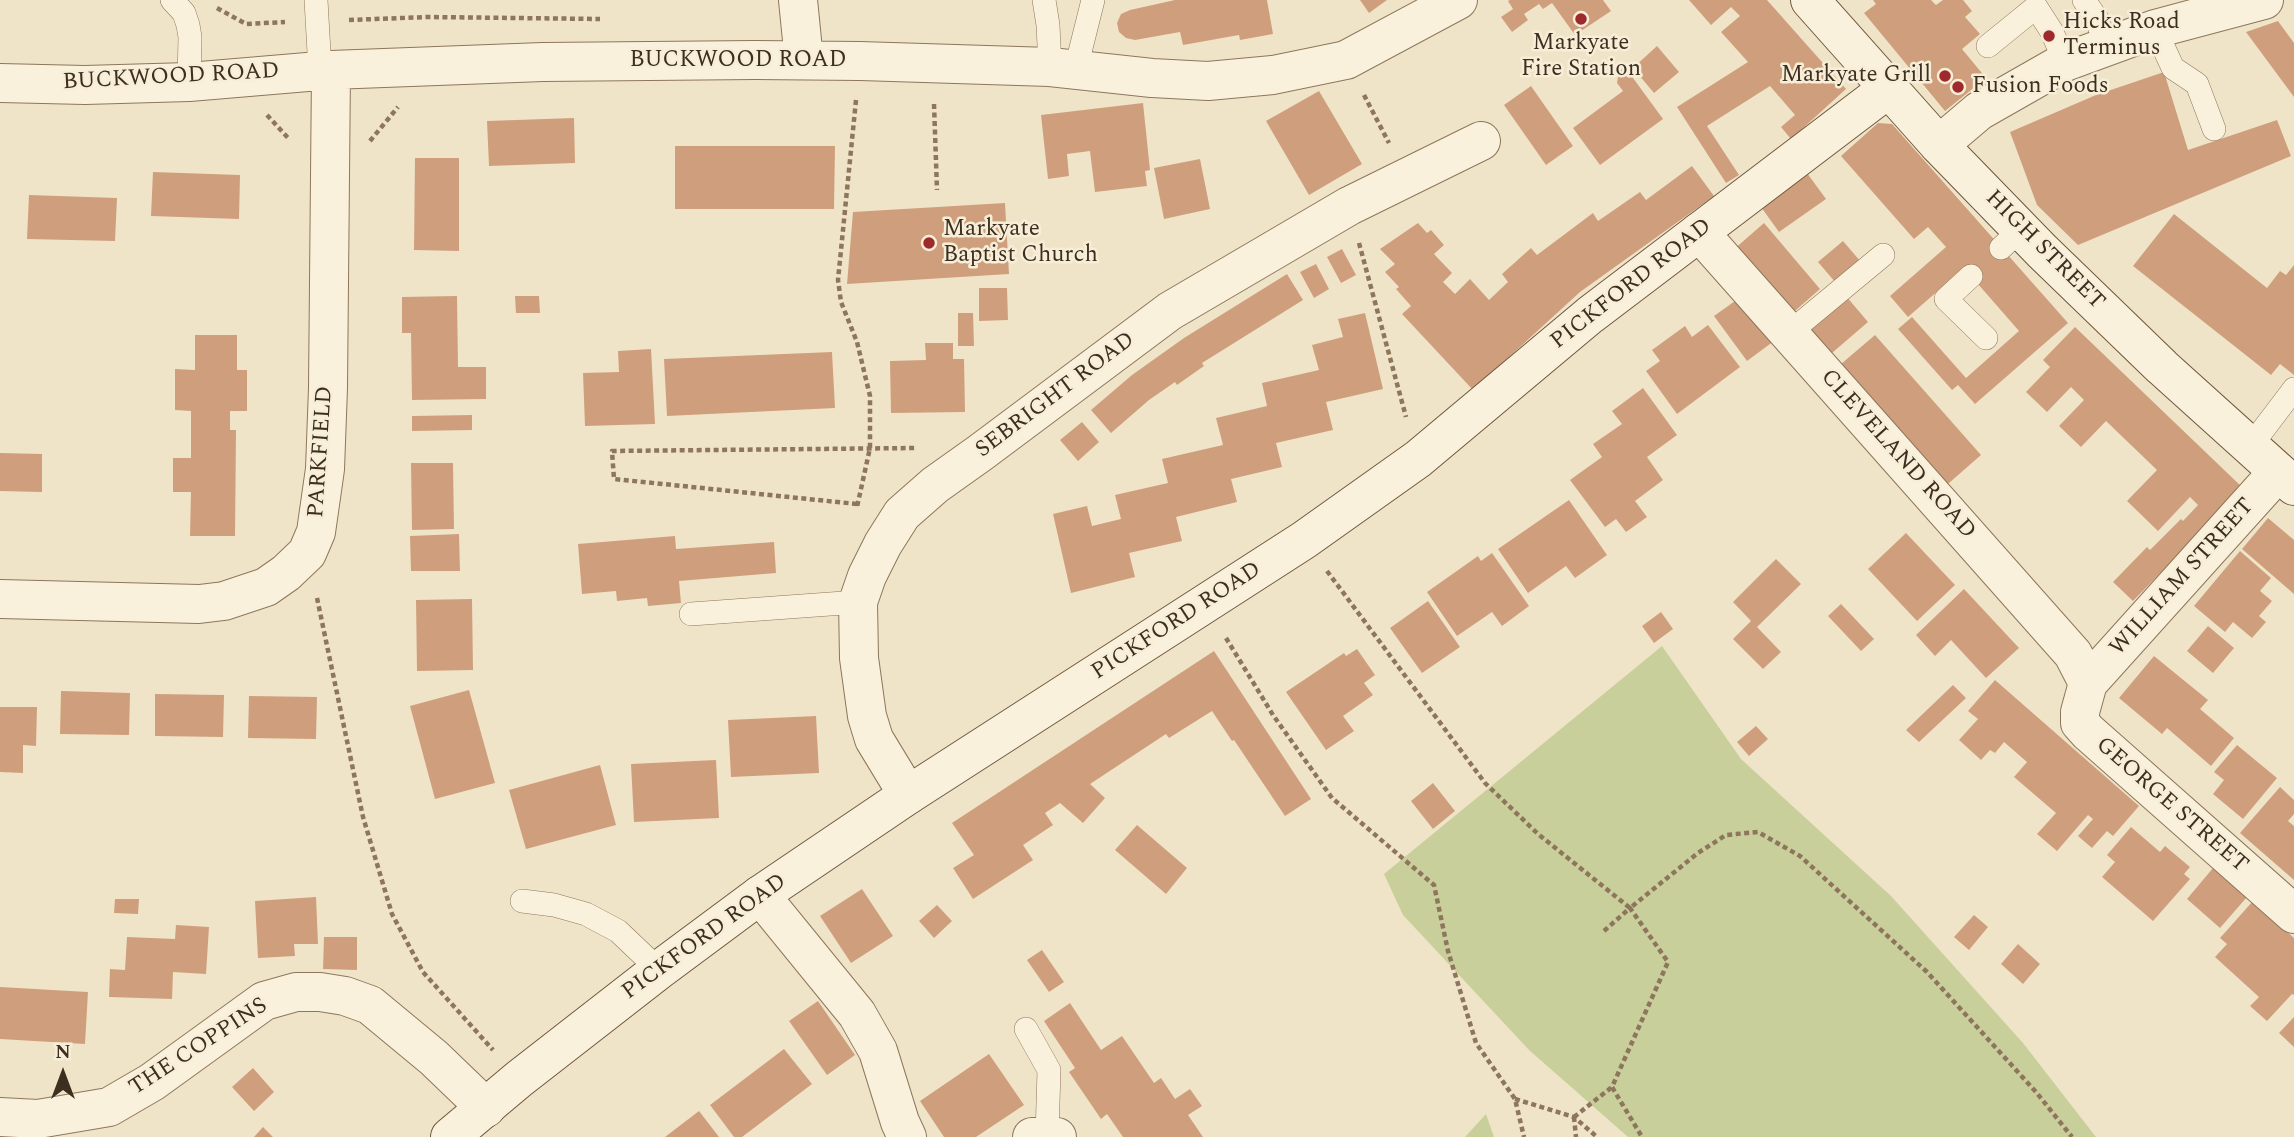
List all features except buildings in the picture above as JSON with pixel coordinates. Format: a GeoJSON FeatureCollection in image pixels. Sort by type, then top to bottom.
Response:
{"type":"FeatureCollection","features":[{"type":"Feature","properties":{"kind":"street"},"geometry":{"type":"LineString","coordinates":[[798,0],[804,60]]}},
{"type":"Feature","properties":{"kind":"street","name":"BUCKWOOD ROAD"},"geometry":{"type":"LineString","coordinates":[[0,83],[85,85],[190,82],[325,70],[543,62],[804,60],[1063,68],[1208,81],[1273,75],[1346,60],[1458,0]]}},
{"type":"Feature","properties":{"kind":"street","name":"HIGH STREET"},"geometry":{"type":"LineString","coordinates":[[1810,0],[1939,145],[2011,239],[2162,367],[2286,479]]}},
{"type":"Feature","properties":{"kind":"street"},"geometry":{"type":"LineString","coordinates":[[1939,145],[1979,111],[2065,62],[2155,29],[2255,1]]}},
{"type":"Feature","properties":{"kind":"street","name":"PARKFIELD"},"geometry":{"type":"LineString","coordinates":[[0,598],[198,604],[224,601],[266,587],[286,573],[306,553],[316,532],[325,469],[328,388],[325,70]]}},
{"type":"Feature","properties":{"kind":"street","name":"PICKFORD ROAD"},"geometry":{"type":"LineString","coordinates":[[450,1137],[519,1079],[760,895],[908,795],[1304,540],[1418,459],[1590,315],[1889,88]]}},
{"type":"Feature","properties":{"kind":"street","name":"SEBRIGHT ROAD"},"geometry":{"type":"LineString","coordinates":[[908,795],[874,739],[867,716],[859,658],[858,603],[867,576],[902,514],[935,485],[1170,311],[1349,206],[1481,141]]}},
{"type":"Feature","properties":{"kind":"street","name":"CLEVELAND ROAD"},"geometry":{"type":"LineString","coordinates":[[1699,232],[2073,653],[2088,683]]}},
{"type":"Feature","properties":{"kind":"street","name":"WILLIAM STREET"},"geometry":{"type":"LineString","coordinates":[[2088,683],[2286,479]]}},
{"type":"Feature","properties":{"kind":"street","name":"GEORGE STREET"},"geometry":{"type":"LineString","coordinates":[[2088,683],[2080,712],[2080,723],[2088,732],[2294,914]]}},
{"type":"Feature","properties":{"kind":"street"},"geometry":{"type":"LineString","coordinates":[[760,895],[857,1014],[878,1051],[907,1137]]}},
{"type":"Feature","properties":{"kind":"street","name":"THE COPPINS"},"geometry":{"type":"LineString","coordinates":[[0,1117],[38,1119],[109,1107],[152,1082],[264,1002],[296,992],[345,996],[370,1005],[434,1058],[485,1108]]}},
{"type":"Feature","properties":{"kind":"lane"},"geometry":{"type":"LineString","coordinates":[[172,0],[184,13],[188,24],[190,82]]}},
{"type":"Feature","properties":{"kind":"lane"},"geometry":{"type":"LineString","coordinates":[[1044,0],[1048,24],[1063,68]]}},
{"type":"Feature","properties":{"kind":"lane"},"geometry":{"type":"LineString","coordinates":[[1063,68],[1094,0]]}},
{"type":"Feature","properties":{"kind":"lane"},"geometry":{"type":"LineString","coordinates":[[2084,0],[2097,19],[2106,47]]}},
{"type":"Feature","properties":{"kind":"lane"},"geometry":{"type":"LineString","coordinates":[[1988,46],[2036,7],[2052,32],[2065,62]]}},
{"type":"Feature","properties":{"kind":"lane"},"geometry":{"type":"LineString","coordinates":[[316,11],[325,70]]}},
{"type":"Feature","properties":{"kind":"lane"},"geometry":{"type":"LineString","coordinates":[[2155,29],[2173,68],[2197,83],[2214,129]]}},
{"type":"Feature","properties":{"kind":"lane"},"geometry":{"type":"LineString","coordinates":[[1789,333],[1883,255]]}},
{"type":"Feature","properties":{"kind":"lane"},"geometry":{"type":"LineString","coordinates":[[1971,276],[1947,299],[1986,338]]}},
{"type":"Feature","properties":{"kind":"lane"},"geometry":{"type":"LineString","coordinates":[[2250,447],[2294,389]]}},
{"type":"Feature","properties":{"kind":"lane"},"geometry":{"type":"LineString","coordinates":[[691,614],[858,603]]}},
{"type":"Feature","properties":{"kind":"lane"},"geometry":{"type":"LineString","coordinates":[[522,901],[554,905],[586,914],[618,931],[659,970]]}},
{"type":"Feature","properties":{"kind":"lane"},"geometry":{"type":"LineString","coordinates":[[1026,1029],[1049,1070],[1045,1137]]}},
{"type":"Feature","properties":{"kind":"path"},"geometry":{"type":"LineString","coordinates":[[208,0],[218,9],[246,24],[316,11],[428,17],[612,19]]}},
{"type":"Feature","properties":{"kind":"path"},"geometry":{"type":"LineString","coordinates":[[1346,60],[1407,179]]}},
{"type":"Feature","properties":{"kind":"path"},"geometry":{"type":"LineString","coordinates":[[857,517],[857,504],[870,448],[870,396],[857,342],[841,302],[838,280],[860,61]]}},
{"type":"Feature","properties":{"kind":"path"},"geometry":{"type":"LineString","coordinates":[[932,64],[937,190]]}},
{"type":"Feature","properties":{"kind":"path"},"geometry":{"type":"LineString","coordinates":[[1349,206],[1418,459]]}},
{"type":"Feature","properties":{"kind":"path"},"geometry":{"type":"LineString","coordinates":[[857,504],[614,479],[612,451],[921,448]]}},
{"type":"Feature","properties":{"kind":"path"},"geometry":{"type":"LineString","coordinates":[[1304,540],[1485,783],[1538,834],[1630,908],[1668,962],[1612,1087],[1574,1117]]}},
{"type":"Feature","properties":{"kind":"path"},"geometry":{"type":"LineString","coordinates":[[306,553],[363,817],[392,914],[423,972],[519,1079]]}},
{"type":"Feature","properties":{"kind":"path"},"geometry":{"type":"LineString","coordinates":[[1205,604],[1273,715],[1332,798],[1434,885],[1448,951],[1476,1043],[1514,1099],[1524,1137]]}},
{"type":"Feature","properties":{"kind":"path"},"geometry":{"type":"LineString","coordinates":[[1604,931],[1698,853],[1726,835],[1758,832],[1800,856],[1927,972],[2036,1092],[2072,1137]]}},
{"type":"Feature","properties":{"kind":"path"},"geometry":{"type":"LineString","coordinates":[[1612,1087],[1642,1137]]}},
{"type":"Feature","properties":{"kind":"path"},"geometry":{"type":"LineString","coordinates":[[1514,1099],[1574,1117],[1597,1137]]}},
{"type":"Feature","properties":{"kind":"path"},"geometry":{"type":"LineString","coordinates":[[1574,1117],[1576,1137]]}},
{"type":"Feature","properties":{"kind":"green space"},"geometry":{"type":"Polygon","coordinates":[[[1662,646],[1741,759],[1891,896],[2023,1043],[2096,1137],[1628,1137],[1529,1050],[1403,915],[1384,874],[1662,646]]]}},
{"type":"Feature","properties":{"kind":"green space"},"geometry":{"type":"Polygon","coordinates":[[[1486,1114],[1494,1137],[1465,1137],[1486,1114]]]}},
{"type":"Feature","properties":{"kind":"place","name":"Markyate Fire Station"},"geometry":{"type":"Point","coordinates":[1581,19]}},
{"type":"Feature","properties":{"kind":"place","name":"Hicks Road Terminus"},"geometry":{"type":"Point","coordinates":[2049,36]}},
{"type":"Feature","properties":{"kind":"place","name":"Markyate Grill"},"geometry":{"type":"Point","coordinates":[1945,76]}},
{"type":"Feature","properties":{"kind":"place","name":"Fusion Foods"},"geometry":{"type":"Point","coordinates":[1958,87]}},
{"type":"Feature","properties":{"kind":"place","name":"Markyate Baptist Church"},"geometry":{"type":"Point","coordinates":[929,243]}}]}
